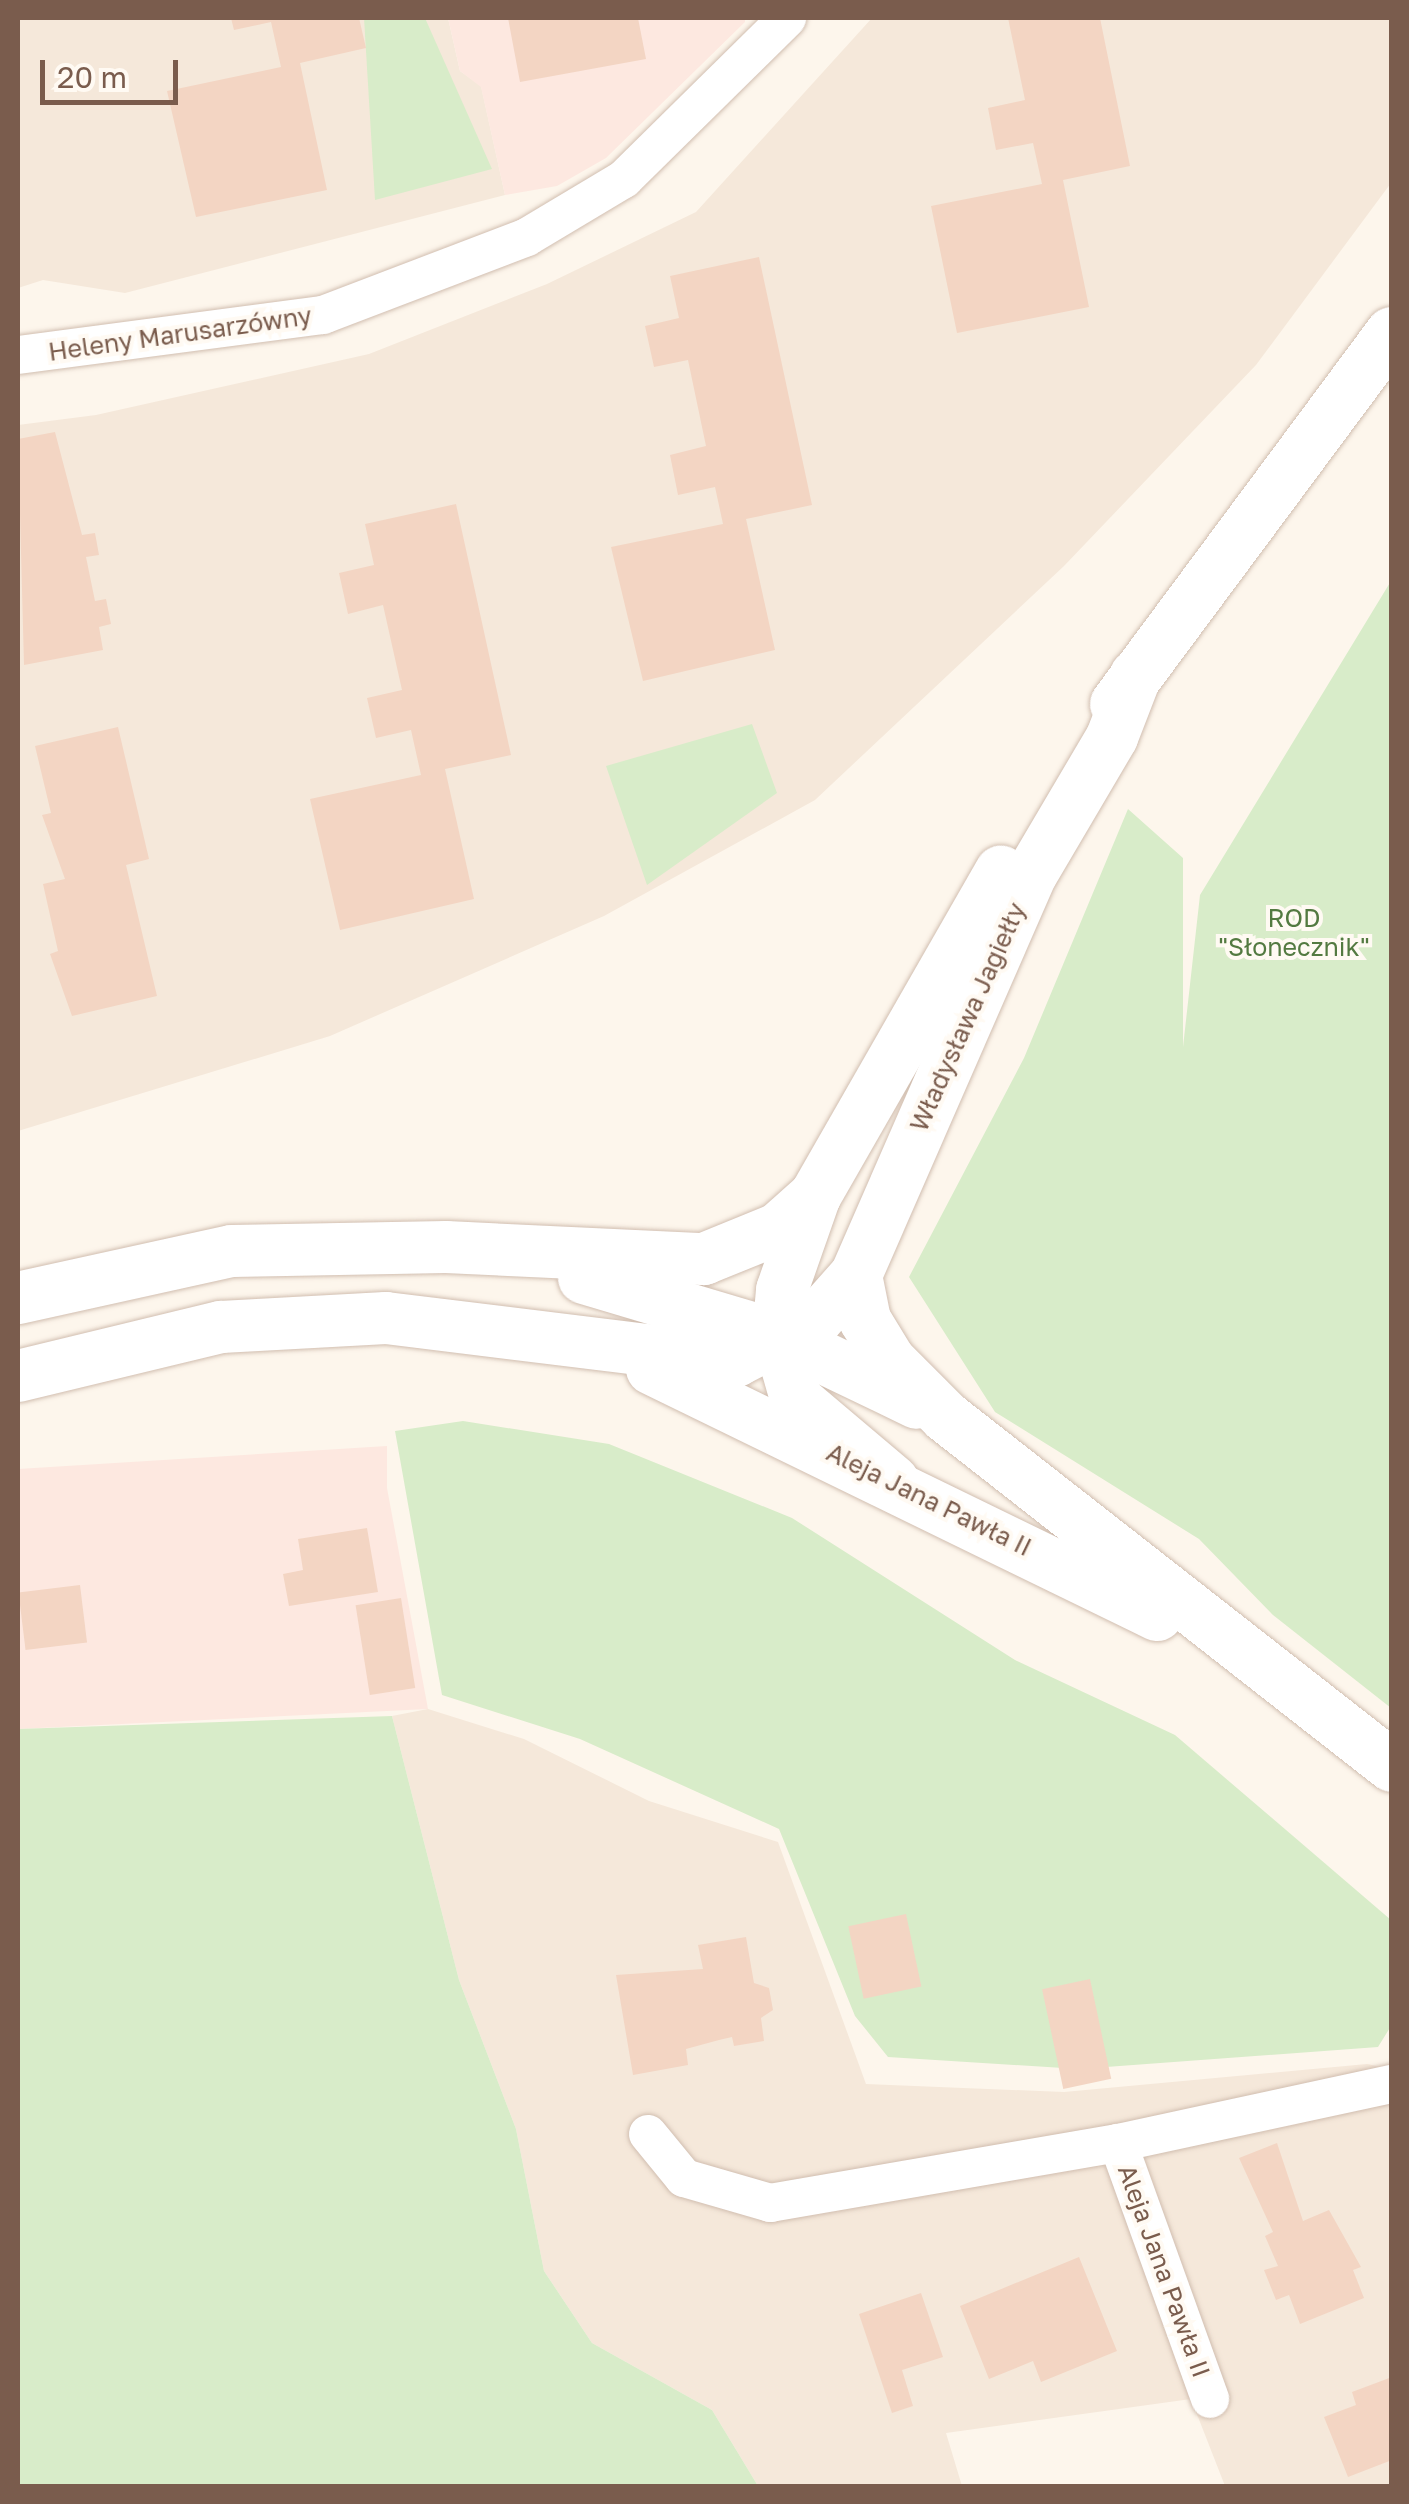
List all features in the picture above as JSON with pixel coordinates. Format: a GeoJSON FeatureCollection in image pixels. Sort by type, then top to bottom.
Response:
{"type":"FeatureCollection","features":[{"type":"Feature","properties":{"kind":"street","name":"Heleny Marusarzówny"},"geometry":{"type":"LineString","coordinates":[[18,355],[323,315],[527,237],[624,179],[787,18]]}},
{"type":"Feature","properties":{"kind":"street","name":"Władysława Jagiełły"},"geometry":{"type":"LineString","coordinates":[[893,1481],[796,1400],[778,1336],[782,1290],[814,1196],[1010,855],[1136,675],[1392,333]]}},
{"type":"Feature","properties":{"kind":"street","name":"Władysława Jagiełły"},"geometry":{"type":"LineString","coordinates":[[778,1336],[817,1319],[856,1276],[1032,873],[1112,737],[1136,675]]}},
{"type":"Feature","properties":{"kind":"street","name":"Aleja Jana Pawła II"},"geometry":{"type":"LineString","coordinates":[[18,1298],[232,1250],[446,1246],[704,1259],[778,1230],[814,1196]]}},
{"type":"Feature","properties":{"kind":"street","name":"Aleja Jana Pawła II"},"geometry":{"type":"LineString","coordinates":[[446,1246],[614,1284],[778,1336],[946,1417]]}},
{"type":"Feature","properties":{"kind":"street","name":"Aleja Jana Pawła II"},"geometry":{"type":"LineString","coordinates":[[856,1276],[864,1320],[890,1361],[946,1417],[1256,1667],[1392,1766]]}},
{"type":"Feature","properties":{"kind":"street","name":"Aleja Jana Pawła II"},"geometry":{"type":"LineString","coordinates":[[18,1376],[202,1331],[294,1322],[454,1322],[736,1361],[778,1336]]}},
{"type":"Feature","properties":{"kind":"street","name":"Aleja Jana Pawła II"},"geometry":{"type":"LineString","coordinates":[[597,1344],[893,1481],[1256,1667]]}},
{"type":"Feature","properties":{"kind":"street","name":"Aleja Jana Pawła II"},"geometry":{"type":"LineString","coordinates":[[648,2134],[684,2178],[770,2203],[1118,2144],[1392,2084]]}},
{"type":"Feature","properties":{"kind":"street","name":"Aleja Jana Pawła II"},"geometry":{"type":"LineString","coordinates":[[1118,2144],[1210,2399]]}},
{"type":"Feature","properties":{"kind":"shaded area"},"geometry":{"type":"Polygon","coordinates":[[[18,18],[448,18],[460,71],[481,86],[505,195],[125,293],[43,280],[18,288],[18,18]]]}},
{"type":"Feature","properties":{"kind":"shaded area"},"geometry":{"type":"Polygon","coordinates":[[[448,18],[745,18],[745,22],[606,158],[557,186],[505,195],[481,87],[460,71],[448,18]]]}},
{"type":"Feature","properties":{"kind":"shaded area"},"geometry":{"type":"Polygon","coordinates":[[[872,18],[1391,18],[1391,183],[1256,365],[1064,566],[815,800],[604,916],[330,1036],[18,1131],[18,425],[96,415],[369,354],[547,284],[696,212],[872,18]]]}},
{"type":"Feature","properties":{"kind":"shaded area"},"geometry":{"type":"Polygon","coordinates":[[[387,1446],[387,1488],[428,1709],[18,1729],[18,1469],[387,1446]]]}},
{"type":"Feature","properties":{"kind":"shaded area"},"geometry":{"type":"Polygon","coordinates":[[[428,1709],[524,1739],[649,1801],[778,1842],[866,2084],[1064,2092],[1367,2064],[1391,2069],[1391,2486],[1225,2486],[1191,2399],[946,2433],[962,2486],[758,2486],[712,2410],[592,2343],[544,2271],[516,2129],[459,1980],[392,1716],[428,1709]]]}},
{"type":"Feature","properties":{"kind":"green space"},"geometry":{"type":"Polygon","coordinates":[[[364,18],[425,18],[492,169],[375,200],[364,18]]]}},
{"type":"Feature","properties":{"kind":"green space","name":"ROD \"Słonecznik\""},"geometry":{"type":"Polygon","coordinates":[[[1391,581],[1391,1708],[1273,1615],[1199,1539],[995,1412],[909,1277],[1024,1058],[1128,809],[1183,858],[1183,1047],[1200,895],[1391,581]]]}},
{"type":"Feature","properties":{"kind":"green space"},"geometry":{"type":"Polygon","coordinates":[[[752,724],[777,793],[647,885],[606,766],[752,724]]]}},
{"type":"Feature","properties":{"kind":"green space"},"geometry":{"type":"Polygon","coordinates":[[[463,1421],[609,1444],[792,1518],[1015,1660],[1175,1735],[1391,1920],[1391,2026],[1378,2047],[1079,2069],[888,2057],[855,2016],[779,1829],[580,1739],[442,1695],[395,1431],[463,1421]]]}},
{"type":"Feature","properties":{"kind":"green space"},"geometry":{"type":"Polygon","coordinates":[[[392,1716],[459,1980],[516,2129],[544,2271],[592,2343],[712,2410],[758,2486],[18,2486],[18,1729],[392,1716]]]}},
{"type":"Feature","properties":{"kind":"building"},"geometry":{"type":"Polygon","coordinates":[[[231,18],[359,18],[366,48],[300,63],[327,190],[196,217],[167,91],[281,67],[271,22],[234,30],[231,18]]]}},
{"type":"Feature","properties":{"kind":"building"},"geometry":{"type":"Polygon","coordinates":[[[508,18],[638,18],[646,59],[520,82],[508,18]]]}},
{"type":"Feature","properties":{"kind":"building"},"geometry":{"type":"Polygon","coordinates":[[[1008,18],[1100,18],[1130,166],[1063,180],[1089,307],[957,333],[931,206],[1042,184],[1033,143],[996,150],[988,108],[1025,100],[1008,18]]]}},
{"type":"Feature","properties":{"kind":"building"},"geometry":{"type":"Polygon","coordinates":[[[759,257],[812,505],[746,519],[775,650],[643,681],[611,547],[723,524],[715,487],[678,495],[670,455],[706,446],[688,360],[654,367],[645,326],[679,318],[670,276],[759,257]]]}},
{"type":"Feature","properties":{"kind":"building"},"geometry":{"type":"Polygon","coordinates":[[[55,432],[82,535],[95,533],[99,555],[86,557],[95,601],[106,599],[111,624],[99,627],[103,650],[24,665],[18,439],[55,432]]]}},
{"type":"Feature","properties":{"kind":"building"},"geometry":{"type":"Polygon","coordinates":[[[456,504],[511,755],[445,769],[474,899],[340,930],[310,799],[421,775],[411,730],[376,738],[367,698],[402,690],[383,605],[348,614],[339,573],[374,565],[365,524],[456,504]]]}},
{"type":"Feature","properties":{"kind":"building"},"geometry":{"type":"Polygon","coordinates":[[[118,727],[149,859],[126,865],[157,996],[72,1016],[50,954],[58,951],[43,884],[65,879],[42,815],[51,813],[35,746],[118,727]]]}},
{"type":"Feature","properties":{"kind":"building"},"geometry":{"type":"Polygon","coordinates":[[[367,1528],[378,1592],[289,1606],[283,1574],[303,1570],[298,1539],[367,1528]]]}},
{"type":"Feature","properties":{"kind":"building"},"geometry":{"type":"Polygon","coordinates":[[[80,1585],[87,1643],[26,1650],[18,1593],[80,1585]]]}},
{"type":"Feature","properties":{"kind":"building"},"geometry":{"type":"Polygon","coordinates":[[[401,1598],[415,1688],[370,1695],[356,1605],[401,1598]]]}},
{"type":"Feature","properties":{"kind":"building"},"geometry":{"type":"Polygon","coordinates":[[[906,1914],[921,1986],[864,1999],[848,1926],[906,1914]]]}},
{"type":"Feature","properties":{"kind":"building"},"geometry":{"type":"Polygon","coordinates":[[[746,1937],[754,1983],[769,1988],[773,2010],[761,2018],[764,2041],[734,2046],[732,2037],[719,2040],[686,2049],[688,2065],[633,2075],[616,1975],[703,1969],[698,1945],[746,1937]]]}},
{"type":"Feature","properties":{"kind":"building"},"geometry":{"type":"Polygon","coordinates":[[[1090,1979],[1111,2079],[1063,2089],[1042,1989],[1090,1979]]]}},
{"type":"Feature","properties":{"kind":"building"},"geometry":{"type":"Polygon","coordinates":[[[1277,2143],[1303,2221],[1329,2210],[1361,2267],[1353,2270],[1364,2298],[1300,2324],[1289,2295],[1276,2300],[1264,2270],[1278,2266],[1265,2236],[1273,2232],[1239,2158],[1277,2143]]]}},
{"type":"Feature","properties":{"kind":"building"},"geometry":{"type":"Polygon","coordinates":[[[1079,2257],[1117,2351],[1041,2382],[1033,2361],[989,2379],[960,2306],[1079,2257]]]}},
{"type":"Feature","properties":{"kind":"building"},"geometry":{"type":"Polygon","coordinates":[[[921,2293],[943,2357],[902,2370],[913,2406],[892,2413],[859,2314],[921,2293]]]}},
{"type":"Feature","properties":{"kind":"building"},"geometry":{"type":"Polygon","coordinates":[[[1392,2377],[1392,2460],[1348,2477],[1324,2417],[1356,2405],[1352,2392],[1392,2377]]]}}]}
